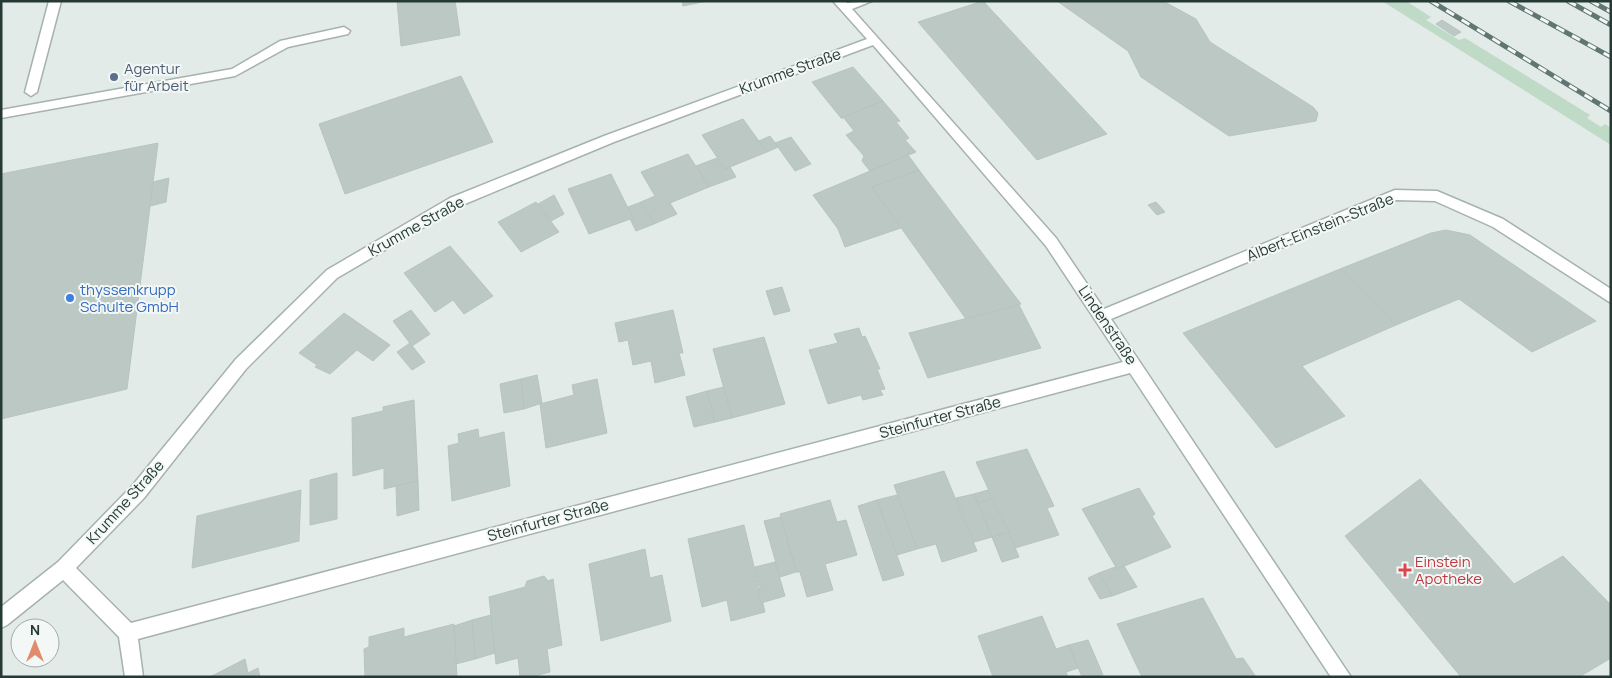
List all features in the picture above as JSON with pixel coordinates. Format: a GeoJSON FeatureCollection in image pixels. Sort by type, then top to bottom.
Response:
{"type":"FeatureCollection","features":[{"type":"Feature","properties":{"kind":"street"},"geometry":{"type":"LineString","coordinates":[[31,92],[55,1]]}},
{"type":"Feature","properties":{"kind":"street"},"geometry":{"type":"LineString","coordinates":[[841,4],[867,1]]}},
{"type":"Feature","properties":{"kind":"street","name":"Lindenstraße"},"geometry":{"type":"LineString","coordinates":[[841,4],[875,40],[1051,242],[1342,677]]}},
{"type":"Feature","properties":{"kind":"street"},"geometry":{"type":"LineString","coordinates":[[1,114],[234,72],[284,44],[344,30]]}},
{"type":"Feature","properties":{"kind":"street","name":"Krumme Straße"},"geometry":{"type":"LineString","coordinates":[[64,568],[138,492],[242,364],[332,274],[455,202],[608,139],[875,40]]}},
{"type":"Feature","properties":{"kind":"street","name":"Albert-Einstein-Straße"},"geometry":{"type":"LineString","coordinates":[[1102,316],[1395,196],[1437,196],[1498,223],[1611,297]]}},
{"type":"Feature","properties":{"kind":"street","name":"Steinfurter Straße"},"geometry":{"type":"LineString","coordinates":[[128,633],[1135,365]]}},
{"type":"Feature","properties":{"kind":"street"},"geometry":{"type":"LineString","coordinates":[[1,619],[64,568],[128,633],[134,677]]}},
{"type":"Feature","properties":{"kind":"green space"},"geometry":{"type":"Polygon","coordinates":[[[1382,1],[1406,1],[1431,17],[1426,20],[1459,40],[1465,38],[1590,115],[1587,118],[1601,127],[1605,124],[1611,128],[1611,145],[1382,1]]]}},
{"type":"Feature","properties":{"kind":"building"},"geometry":{"type":"Polygon","coordinates":[[[397,1],[455,1],[460,35],[401,46],[397,1]]]}},
{"type":"Feature","properties":{"kind":"building"},"geometry":{"type":"Polygon","coordinates":[[[682,1],[707,1],[683,6],[682,1]]]}},
{"type":"Feature","properties":{"kind":"building"},"geometry":{"type":"Polygon","coordinates":[[[983,1],[1107,134],[1037,160],[918,22],[983,1]]]}},
{"type":"Feature","properties":{"kind":"building"},"geometry":{"type":"Polygon","coordinates":[[[1057,1],[1163,1],[1196,19],[1210,42],[1313,107],[1318,113],[1316,121],[1229,136],[1141,77],[1128,51],[1057,1]]]}},
{"type":"Feature","properties":{"kind":"building"},"geometry":{"type":"Polygon","coordinates":[[[1442,20],[1461,32],[1454,36],[1436,24],[1442,20]]]}},
{"type":"Feature","properties":{"kind":"building"},"geometry":{"type":"Polygon","coordinates":[[[853,67],[883,101],[841,118],[812,82],[853,67]]]}},
{"type":"Feature","properties":{"kind":"building"},"geometry":{"type":"Polygon","coordinates":[[[461,76],[493,142],[345,194],[319,124],[461,76]]]}},
{"type":"Feature","properties":{"kind":"building"},"geometry":{"type":"Polygon","coordinates":[[[883,101],[900,121],[896,122],[909,138],[905,140],[916,152],[870,171],[862,161],[864,156],[846,135],[854,131],[844,118],[841,118],[883,101]]]}},
{"type":"Feature","properties":{"kind":"building"},"geometry":{"type":"Polygon","coordinates":[[[743,119],[767,152],[725,169],[702,135],[743,119]]]}},
{"type":"Feature","properties":{"kind":"building"},"geometry":{"type":"Polygon","coordinates":[[[770,136],[778,147],[767,152],[759,141],[770,136]]]}},
{"type":"Feature","properties":{"kind":"building"},"geometry":{"type":"Polygon","coordinates":[[[791,137],[811,164],[795,171],[775,143],[791,137]]]}},
{"type":"Feature","properties":{"kind":"building","name":"thyssenkrupp Schulte GmbH"},"geometry":{"type":"Polygon","coordinates":[[[158,143],[127,389],[1,419],[1,174],[158,143]]]}},
{"type":"Feature","properties":{"kind":"building"},"geometry":{"type":"Polygon","coordinates":[[[688,154],[709,187],[670,203],[677,214],[654,224],[641,202],[655,196],[641,172],[688,154]]]}},
{"type":"Feature","properties":{"kind":"building"},"geometry":{"type":"Polygon","coordinates":[[[908,155],[919,170],[872,187],[901,228],[845,247],[838,229],[813,195],[908,155]]]}},
{"type":"Feature","properties":{"kind":"building"},"geometry":{"type":"Polygon","coordinates":[[[717,158],[725,169],[730,167],[736,177],[709,187],[696,166],[717,158]]]}},
{"type":"Feature","properties":{"kind":"building"},"geometry":{"type":"Polygon","coordinates":[[[919,170],[1021,304],[966,319],[872,187],[919,170]]]}},
{"type":"Feature","properties":{"kind":"building"},"geometry":{"type":"Polygon","coordinates":[[[611,174],[633,218],[589,234],[568,189],[611,174]]]}},
{"type":"Feature","properties":{"kind":"building"},"geometry":{"type":"Polygon","coordinates":[[[169,178],[166,202],[150,206],[153,182],[169,178]]]}},
{"type":"Feature","properties":{"kind":"building"},"geometry":{"type":"Polygon","coordinates":[[[554,195],[564,214],[551,221],[538,204],[554,195]]]}},
{"type":"Feature","properties":{"kind":"building"},"geometry":{"type":"Polygon","coordinates":[[[536,202],[559,232],[521,252],[498,222],[536,202]]]}},
{"type":"Feature","properties":{"kind":"building"},"geometry":{"type":"Polygon","coordinates":[[[641,202],[654,224],[636,231],[630,219],[633,218],[628,207],[641,202]]]}},
{"type":"Feature","properties":{"kind":"building"},"geometry":{"type":"Polygon","coordinates":[[[1156,202],[1165,212],[1157,215],[1148,205],[1156,202]]]}},
{"type":"Feature","properties":{"kind":"building"},"geometry":{"type":"Polygon","coordinates":[[[1446,230],[1470,235],[1596,321],[1532,352],[1459,299],[1396,325],[1340,269],[1431,233],[1446,230]]]}},
{"type":"Feature","properties":{"kind":"building"},"geometry":{"type":"Polygon","coordinates":[[[450,246],[493,296],[464,314],[453,300],[435,312],[404,273],[450,246]]]}},
{"type":"Feature","properties":{"kind":"building"},"geometry":{"type":"Polygon","coordinates":[[[1340,269],[1396,325],[1302,366],[1345,416],[1276,448],[1183,333],[1340,269]]]}},
{"type":"Feature","properties":{"kind":"building"},"geometry":{"type":"Polygon","coordinates":[[[782,287],[790,311],[774,315],[766,291],[782,287]]]}},
{"type":"Feature","properties":{"kind":"building"},"geometry":{"type":"Polygon","coordinates":[[[1019,305],[1041,348],[928,378],[909,333],[1019,305]]]}},
{"type":"Feature","properties":{"kind":"building"},"geometry":{"type":"Polygon","coordinates":[[[411,310],[430,334],[412,346],[393,321],[411,310]]]}},
{"type":"Feature","properties":{"kind":"building"},"geometry":{"type":"Polygon","coordinates":[[[673,310],[683,353],[679,353],[685,375],[655,383],[651,361],[633,365],[628,340],[619,342],[615,323],[673,310]]]}},
{"type":"Feature","properties":{"kind":"building"},"geometry":{"type":"Polygon","coordinates":[[[344,313],[390,345],[373,361],[357,350],[330,374],[315,367],[317,365],[299,353],[344,313]]]}},
{"type":"Feature","properties":{"kind":"building"},"geometry":{"type":"Polygon","coordinates":[[[859,328],[862,337],[865,336],[880,369],[877,369],[885,389],[880,390],[883,395],[863,400],[861,395],[828,404],[809,350],[838,343],[834,334],[859,328]]]}},
{"type":"Feature","properties":{"kind":"building"},"geometry":{"type":"Polygon","coordinates":[[[764,337],[785,404],[732,418],[713,349],[764,337]]]}},
{"type":"Feature","properties":{"kind":"building"},"geometry":{"type":"Polygon","coordinates":[[[410,343],[425,362],[412,370],[397,352],[410,343]]]}},
{"type":"Feature","properties":{"kind":"building"},"geometry":{"type":"Polygon","coordinates":[[[537,375],[542,403],[524,409],[521,379],[537,375]]]}},
{"type":"Feature","properties":{"kind":"building"},"geometry":{"type":"Polygon","coordinates":[[[521,379],[524,409],[504,413],[500,384],[521,379]]]}},
{"type":"Feature","properties":{"kind":"building"},"geometry":{"type":"Polygon","coordinates":[[[597,379],[607,433],[546,448],[540,404],[574,395],[572,385],[597,379]]]}},
{"type":"Feature","properties":{"kind":"building"},"geometry":{"type":"Polygon","coordinates":[[[724,387],[732,418],[715,422],[707,391],[724,387]]]}},
{"type":"Feature","properties":{"kind":"building"},"geometry":{"type":"Polygon","coordinates":[[[707,391],[715,422],[694,427],[686,397],[707,391]]]}},
{"type":"Feature","properties":{"kind":"building"},"geometry":{"type":"Polygon","coordinates":[[[414,400],[418,481],[384,489],[384,468],[353,476],[352,418],[383,411],[383,407],[414,400]]]}},
{"type":"Feature","properties":{"kind":"building"},"geometry":{"type":"Polygon","coordinates":[[[478,429],[479,438],[504,432],[510,486],[452,501],[448,446],[459,443],[458,434],[478,429]]]}},
{"type":"Feature","properties":{"kind":"building"},"geometry":{"type":"Polygon","coordinates":[[[1027,449],[1054,506],[1047,508],[1059,535],[1015,548],[976,462],[1027,449]]]}},
{"type":"Feature","properties":{"kind":"building"},"geometry":{"type":"Polygon","coordinates":[[[944,471],[977,551],[942,562],[936,544],[917,549],[894,485],[944,471]]]}},
{"type":"Feature","properties":{"kind":"building"},"geometry":{"type":"Polygon","coordinates":[[[337,473],[337,519],[310,525],[310,480],[337,473]]]}},
{"type":"Feature","properties":{"kind":"building"},"geometry":{"type":"Polygon","coordinates":[[[1420,479],[1514,584],[1563,556],[1611,605],[1611,658],[1579,677],[1461,677],[1345,536],[1420,479]]]}},
{"type":"Feature","properties":{"kind":"building"},"geometry":{"type":"Polygon","coordinates":[[[418,481],[419,510],[397,516],[396,486],[418,481]]]}},
{"type":"Feature","properties":{"kind":"building"},"geometry":{"type":"Polygon","coordinates":[[[1139,488],[1155,514],[1152,516],[1171,547],[1117,569],[1082,509],[1139,488]]]}},
{"type":"Feature","properties":{"kind":"building"},"geometry":{"type":"Polygon","coordinates":[[[301,490],[299,541],[192,568],[197,516],[301,490]]]}},
{"type":"Feature","properties":{"kind":"building"},"geometry":{"type":"Polygon","coordinates":[[[988,490],[992,499],[978,503],[974,494],[988,490]]]}},
{"type":"Feature","properties":{"kind":"building"},"geometry":{"type":"Polygon","coordinates":[[[974,494],[992,537],[974,542],[956,498],[974,494]]]}},
{"type":"Feature","properties":{"kind":"building"},"geometry":{"type":"Polygon","coordinates":[[[897,495],[917,549],[897,555],[877,500],[897,495]]]}},
{"type":"Feature","properties":{"kind":"building"},"geometry":{"type":"Polygon","coordinates":[[[992,499],[1009,532],[992,537],[978,503],[992,499]]]}},
{"type":"Feature","properties":{"kind":"building"},"geometry":{"type":"Polygon","coordinates":[[[830,500],[837,522],[846,520],[857,555],[825,564],[833,590],[807,597],[800,572],[796,572],[780,514],[830,500]]]}},
{"type":"Feature","properties":{"kind":"building"},"geometry":{"type":"Polygon","coordinates":[[[877,500],[904,575],[883,581],[858,506],[877,500]]]}},
{"type":"Feature","properties":{"kind":"building"},"geometry":{"type":"Polygon","coordinates":[[[781,517],[796,572],[780,577],[764,521],[781,517]]]}},
{"type":"Feature","properties":{"kind":"building"},"geometry":{"type":"Polygon","coordinates":[[[744,525],[765,612],[731,621],[727,600],[702,607],[688,539],[744,525]]]}},
{"type":"Feature","properties":{"kind":"building"},"geometry":{"type":"Polygon","coordinates":[[[1009,532],[1019,557],[1002,562],[992,537],[1009,532]]]}},
{"type":"Feature","properties":{"kind":"building"},"geometry":{"type":"Polygon","coordinates":[[[645,549],[650,578],[662,575],[671,621],[601,641],[589,564],[645,549]]]}},
{"type":"Feature","properties":{"kind":"building"},"geometry":{"type":"Polygon","coordinates":[[[775,562],[785,596],[761,603],[758,591],[761,590],[755,567],[775,562]]]}},
{"type":"Feature","properties":{"kind":"building"},"geometry":{"type":"Polygon","coordinates":[[[1124,566],[1137,587],[1112,596],[1099,573],[1124,566]]]}},
{"type":"Feature","properties":{"kind":"building"},"geometry":{"type":"Polygon","coordinates":[[[1099,573],[1112,596],[1100,599],[1088,578],[1099,573]]]}},
{"type":"Feature","properties":{"kind":"building"},"geometry":{"type":"Polygon","coordinates":[[[544,576],[548,581],[553,579],[562,645],[547,649],[550,672],[531,677],[520,677],[518,658],[496,664],[489,597],[525,587],[527,581],[544,576]]]}},
{"type":"Feature","properties":{"kind":"building"},"geometry":{"type":"Polygon","coordinates":[[[1203,598],[1236,659],[1243,658],[1256,677],[1142,677],[1117,624],[1203,598]]]}},
{"type":"Feature","properties":{"kind":"building"},"geometry":{"type":"Polygon","coordinates":[[[491,615],[495,653],[475,659],[472,620],[491,615]]]}},
{"type":"Feature","properties":{"kind":"building"},"geometry":{"type":"Polygon","coordinates":[[[1042,616],[1056,649],[1069,645],[1078,668],[1066,672],[1068,677],[993,677],[978,636],[1042,616]]]}},
{"type":"Feature","properties":{"kind":"building"},"geometry":{"type":"Polygon","coordinates":[[[472,620],[475,659],[456,664],[454,626],[472,620]]]}},
{"type":"Feature","properties":{"kind":"building"},"geometry":{"type":"Polygon","coordinates":[[[454,624],[457,677],[365,677],[364,649],[369,647],[369,637],[404,628],[404,637],[454,624]]]}},
{"type":"Feature","properties":{"kind":"building"},"geometry":{"type":"Polygon","coordinates":[[[1088,640],[1103,675],[1082,677],[1069,645],[1088,640]]]}},
{"type":"Feature","properties":{"kind":"building"},"geometry":{"type":"Polygon","coordinates":[[[245,659],[248,673],[258,668],[260,677],[210,677],[245,659]]]}},
{"type":"Feature","properties":{"kind":"railway"},"geometry":{"type":"LineString","coordinates":[[1431,1],[1611,111]]}},
{"type":"Feature","properties":{"kind":"railway"},"geometry":{"type":"LineString","coordinates":[[1509,1],[1611,57]]}},
{"type":"Feature","properties":{"kind":"railway"},"geometry":{"type":"LineString","coordinates":[[1568,1],[1611,25]]}},
{"type":"Feature","properties":{"kind":"railway"},"geometry":{"type":"LineString","coordinates":[[1591,1],[1611,12]]}},
{"type":"Feature","properties":{"kind":"place","name":"Agentur für Arbeit"},"geometry":{"type":"Point","coordinates":[114,77]}},
{"type":"Feature","properties":{"kind":"place","name":"thyssenkrupp Schulte GmbH"},"geometry":{"type":"Point","coordinates":[70,298]}},
{"type":"Feature","properties":{"kind":"place","name":"Einstein Apotheke"},"geometry":{"type":"Point","coordinates":[1405,570]}}]}
